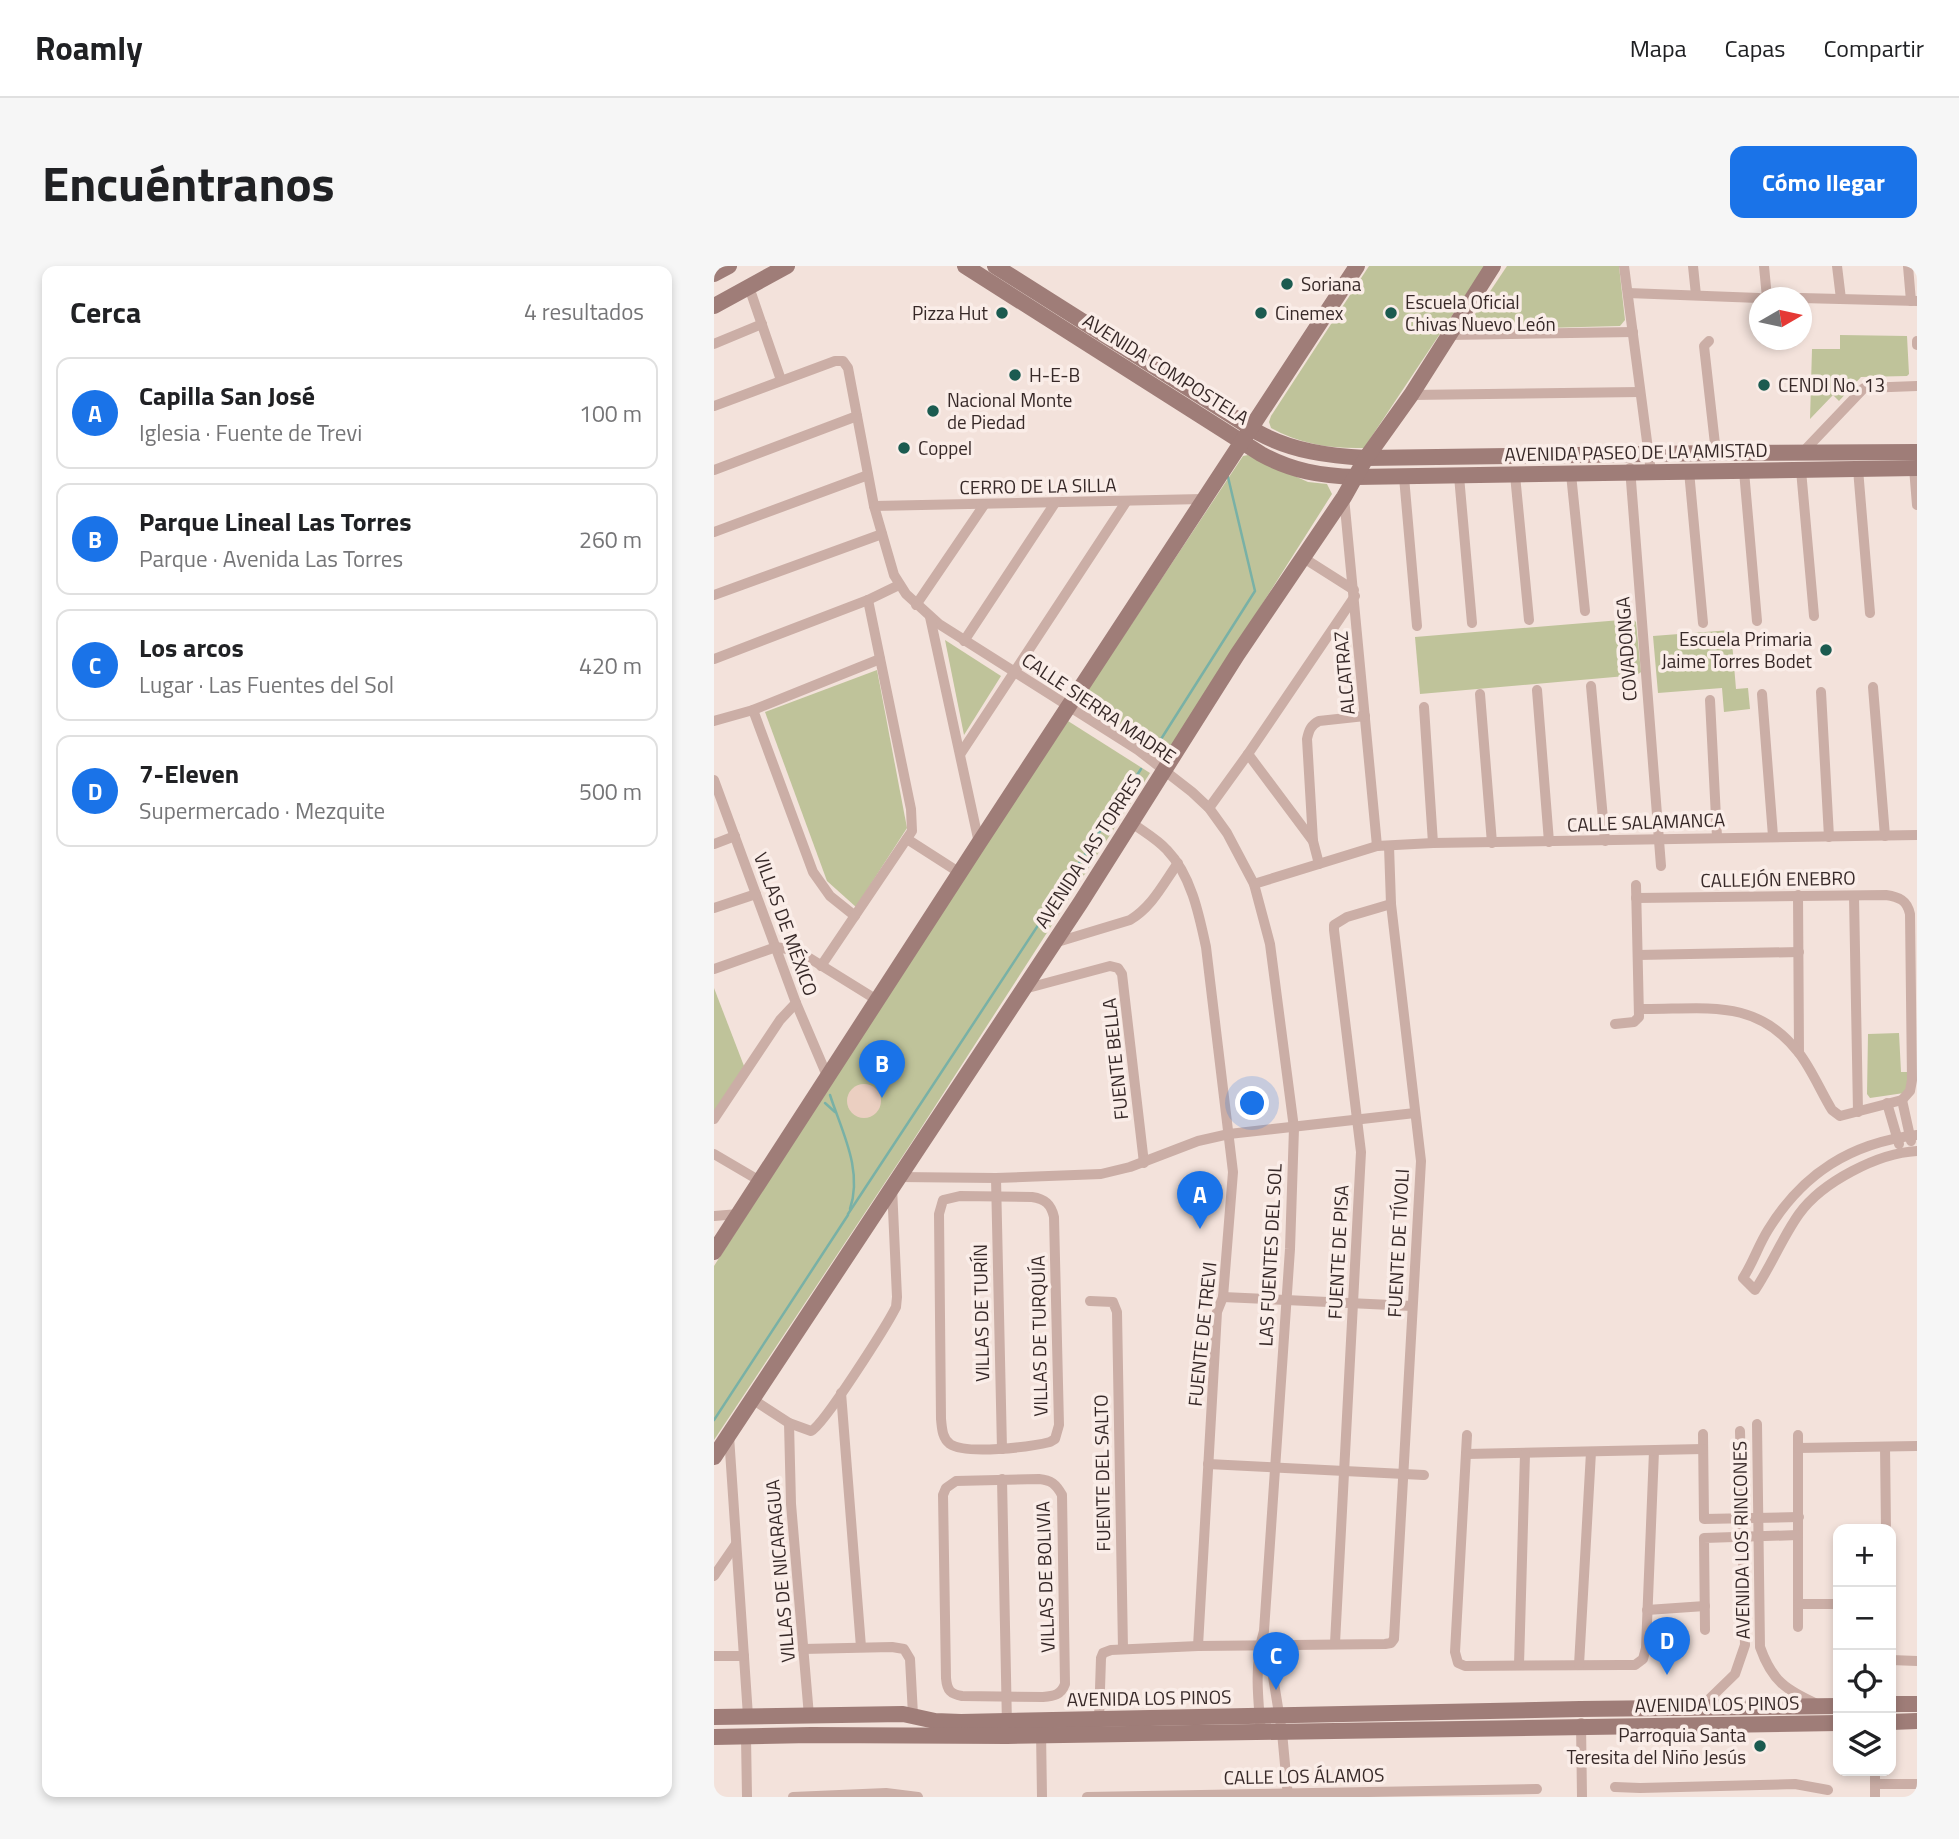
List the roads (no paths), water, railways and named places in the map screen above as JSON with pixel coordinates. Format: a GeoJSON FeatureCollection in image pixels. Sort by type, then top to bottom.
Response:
{"type":"FeatureCollection","features":[{"type":"Feature","properties":{"kind":"street"},"geometry":{"type":"LineString","coordinates":[[714,306],[788,266]]}},
{"type":"Feature","properties":{"kind":"street","name":"AVENIDA COMPOSTELA"},"geometry":{"type":"LineString","coordinates":[[965,266],[1115,343],[1246,434],[1269,458],[1301,471],[1356,477]]}},
{"type":"Feature","properties":{"kind":"street","name":"AVENIDA COMPOSTELA"},"geometry":{"type":"LineString","coordinates":[[995,266],[1024,294],[1106,357],[1246,434],[1304,450],[1366,458]]}},
{"type":"Feature","properties":{"kind":"street"},"geometry":{"type":"LineString","coordinates":[[714,1252],[1357,266]]}},
{"type":"Feature","properties":{"kind":"street","name":"AVENIDA LAS TORRES"},"geometry":{"type":"LineString","coordinates":[[714,1457],[1053,944],[1237,655],[1345,497],[1366,458],[1411,396],[1493,266]]}},
{"type":"Feature","properties":{"kind":"street"},"geometry":{"type":"LineString","coordinates":[[1624,266],[1651,472]]}},
{"type":"Feature","properties":{"kind":"street"},"geometry":{"type":"LineString","coordinates":[[1693,266],[1696,295]]}},
{"type":"Feature","properties":{"kind":"street"},"geometry":{"type":"LineString","coordinates":[[1764,266],[1766,287]]}},
{"type":"Feature","properties":{"kind":"street"},"geometry":{"type":"LineString","coordinates":[[1837,266],[1840,299]]}},
{"type":"Feature","properties":{"kind":"street"},"geometry":{"type":"LineString","coordinates":[[1812,298],[1914,301],[1908,266]]}},
{"type":"Feature","properties":{"kind":"street"},"geometry":{"type":"LineString","coordinates":[[748,287],[781,380]]}},
{"type":"Feature","properties":{"kind":"street"},"geometry":{"type":"LineString","coordinates":[[1628,293],[1749,298]]}},
{"type":"Feature","properties":{"kind":"street"},"geometry":{"type":"LineString","coordinates":[[714,344],[762,324]]}},
{"type":"Feature","properties":{"kind":"street"},"geometry":{"type":"LineString","coordinates":[[1448,335],[1633,332]]}},
{"type":"Feature","properties":{"kind":"street"},"geometry":{"type":"LineString","coordinates":[[1709,341],[1705,344],[1705,349],[1716,453]]}},
{"type":"Feature","properties":{"kind":"street"},"geometry":{"type":"LineString","coordinates":[[1106,357],[1115,343]]}},
{"type":"Feature","properties":{"kind":"street"},"geometry":{"type":"LineString","coordinates":[[714,406],[841,360],[848,368],[874,506],[899,585],[868,600],[714,659]]}},
{"type":"Feature","properties":{"kind":"street"},"geometry":{"type":"LineString","coordinates":[[1814,616],[1802,461],[1864,388],[1917,386]]}},
{"type":"Feature","properties":{"kind":"street"},"geometry":{"type":"LineString","coordinates":[[1411,396],[1640,392]]}},
{"type":"Feature","properties":{"kind":"street"},"geometry":{"type":"LineString","coordinates":[[714,470],[858,416]]}},
{"type":"Feature","properties":{"kind":"street","name":"AVENIDA PASEO DE LA AMISTAD"},"geometry":{"type":"LineString","coordinates":[[1366,458],[1716,453],[1858,469],[1916,463]]}},
{"type":"Feature","properties":{"kind":"street","name":"COVADONGA"},"geometry":{"type":"LineString","coordinates":[[1629,455],[1661,866]]}},
{"type":"Feature","properties":{"kind":"street","name":"AVENIDA PASEO DE LA AMISTAD"},"geometry":{"type":"LineString","coordinates":[[1356,477],[1744,471],[1802,461],[1916,463]]}},
{"type":"Feature","properties":{"kind":"street"},"geometry":{"type":"LineString","coordinates":[[1916,463],[1917,505]]}},
{"type":"Feature","properties":{"kind":"street"},"geometry":{"type":"LineString","coordinates":[[1858,469],[1870,613]]}},
{"type":"Feature","properties":{"kind":"street"},"geometry":{"type":"LineString","coordinates":[[1689,471],[1703,624]]}},
{"type":"Feature","properties":{"kind":"street"},"geometry":{"type":"LineString","coordinates":[[1744,471],[1757,621]]}},
{"type":"Feature","properties":{"kind":"street"},"geometry":{"type":"LineString","coordinates":[[714,532],[868,474]]}},
{"type":"Feature","properties":{"kind":"street"},"geometry":{"type":"LineString","coordinates":[[1571,474],[1585,611]]}},
{"type":"Feature","properties":{"kind":"street"},"geometry":{"type":"LineString","coordinates":[[1515,475],[1529,620]]}},
{"type":"Feature","properties":{"kind":"street"},"geometry":{"type":"LineString","coordinates":[[1459,476],[1472,623]]}},
{"type":"Feature","properties":{"kind":"street"},"geometry":{"type":"LineString","coordinates":[[1405,477],[1417,626]]}},
{"type":"Feature","properties":{"kind":"street","name":"ALCATRAZ"},"geometry":{"type":"LineString","coordinates":[[1345,497],[1377,846]]}},
{"type":"Feature","properties":{"kind":"street","name":"CERRO DE LA SILLA"},"geometry":{"type":"LineString","coordinates":[[874,506],[1203,499]]}},
{"type":"Feature","properties":{"kind":"street"},"geometry":{"type":"LineString","coordinates":[[961,753],[1126,502]]}},
{"type":"Feature","properties":{"kind":"street"},"geometry":{"type":"LineString","coordinates":[[964,641],[1055,503]]}},
{"type":"Feature","properties":{"kind":"street"},"geometry":{"type":"LineString","coordinates":[[916,605],[984,505]]}},
{"type":"Feature","properties":{"kind":"street"},"geometry":{"type":"LineString","coordinates":[[714,595],[883,534]]}},
{"type":"Feature","properties":{"kind":"street"},"geometry":{"type":"LineString","coordinates":[[1209,808],[1355,593],[1303,557]]}},
{"type":"Feature","properties":{"kind":"street","name":"CALLE SIERRA MADRE"},"geometry":{"type":"LineString","coordinates":[[899,585],[930,617],[1138,750],[1192,792],[1209,808],[1227,833],[1254,884]]}},
{"type":"Feature","properties":{"kind":"street"},"geometry":{"type":"LineString","coordinates":[[821,966],[912,831],[911,808],[868,600]]}},
{"type":"Feature","properties":{"kind":"street"},"geometry":{"type":"LineString","coordinates":[[930,617],[979,843]]}},
{"type":"Feature","properties":{"kind":"street"},"geometry":{"type":"LineString","coordinates":[[714,721],[753,710],[880,659]]}},
{"type":"Feature","properties":{"kind":"street"},"geometry":{"type":"LineString","coordinates":[[1591,685],[1605,841]]}},
{"type":"Feature","properties":{"kind":"street"},"geometry":{"type":"LineString","coordinates":[[1873,687],[1885,836]]}},
{"type":"Feature","properties":{"kind":"street"},"geometry":{"type":"LineString","coordinates":[[1537,690],[1549,842]]}},
{"type":"Feature","properties":{"kind":"street"},"geometry":{"type":"LineString","coordinates":[[1821,692],[1829,837]]}},
{"type":"Feature","properties":{"kind":"street"},"geometry":{"type":"LineString","coordinates":[[1480,694],[1492,843]]}},
{"type":"Feature","properties":{"kind":"street"},"geometry":{"type":"LineString","coordinates":[[1762,694],[1773,836]]}},
{"type":"Feature","properties":{"kind":"street"},"geometry":{"type":"LineString","coordinates":[[1710,700],[1717,837]]}},
{"type":"Feature","properties":{"kind":"street"},"geometry":{"type":"LineString","coordinates":[[1424,707],[1433,843]]}},
{"type":"Feature","properties":{"kind":"street"},"geometry":{"type":"LineString","coordinates":[[753,710],[813,872],[830,896],[855,916]]}},
{"type":"Feature","properties":{"kind":"street"},"geometry":{"type":"LineString","coordinates":[[1319,864],[1313,841],[1307,739],[1309,730],[1319,721],[1365,716]]}},
{"type":"Feature","properties":{"kind":"street"},"geometry":{"type":"LineString","coordinates":[[1248,754],[1313,841]]}},
{"type":"Feature","properties":{"kind":"street","name":"VILLAS DE MÉXICO"},"geometry":{"type":"LineString","coordinates":[[714,780],[796,1003],[828,1078]]}},
{"type":"Feature","properties":{"kind":"street"},"geometry":{"type":"LineString","coordinates":[[1053,944],[1130,920],[1140,914],[1178,863],[1163,845],[1132,823]]}},
{"type":"Feature","properties":{"kind":"street","name":"CALLE SALAMANCA"},"geometry":{"type":"LineString","coordinates":[[1254,884],[1377,846],[1917,835]]}},
{"type":"Feature","properties":{"kind":"street"},"geometry":{"type":"LineString","coordinates":[[714,844],[735,836]]}},
{"type":"Feature","properties":{"kind":"street"},"geometry":{"type":"LineString","coordinates":[[907,839],[960,873]]}},
{"type":"Feature","properties":{"kind":"street","name":"FUENTE DE TÍVOLI"},"geometry":{"type":"LineString","coordinates":[[1335,1643],[1391,1643],[1395,1634],[1421,1161],[1391,904],[1389,846]]}},
{"type":"Feature","properties":{"kind":"street","name":"FUENTE DE TREVI"},"geometry":{"type":"LineString","coordinates":[[1178,863],[1194,902],[1206,947],[1233,1172],[1223,1297],[1217,1312],[1198,1646]]}},
{"type":"Feature","properties":{"kind":"street","name":"LAS FUENTES DEL SOL"},"geometry":{"type":"LineString","coordinates":[[1254,884],[1270,944],[1294,1128],[1286,1301],[1264,1645],[1258,1695],[1260,1725]]}},
{"type":"Feature","properties":{"kind":"street"},"geometry":{"type":"LineString","coordinates":[[1615,1024],[1635,1022],[1639,1017],[1636,884]]}},
{"type":"Feature","properties":{"kind":"street"},"geometry":{"type":"LineString","coordinates":[[714,908],[755,894]]}},
{"type":"Feature","properties":{"kind":"street"},"geometry":{"type":"LineString","coordinates":[[1798,895],[1799,1054]]}},
{"type":"Feature","properties":{"kind":"street"},"geometry":{"type":"LineString","coordinates":[[1854,895],[1858,1112]]}},
{"type":"Feature","properties":{"kind":"street","name":"CALLEJÓN ENEBRO"},"geometry":{"type":"LineString","coordinates":[[1636,898],[1854,895],[1903,900],[1908,905],[1910,914],[1912,1080],[1910,1091],[1902,1100]]}},
{"type":"Feature","properties":{"kind":"street","name":"FUENTE DE PISA"},"geometry":{"type":"LineString","coordinates":[[1335,1643],[1360,1181],[1357,1121],[1334,926],[1348,917],[1391,904]]}},
{"type":"Feature","properties":{"kind":"street"},"geometry":{"type":"LineString","coordinates":[[714,969],[776,947],[792,948],[877,1000]]}},
{"type":"Feature","properties":{"kind":"street"},"geometry":{"type":"LineString","coordinates":[[1637,955],[1798,952]]}},
{"type":"Feature","properties":{"kind":"street","name":"FUENTE BELLA"},"geometry":{"type":"LineString","coordinates":[[1023,989],[1099,968],[1118,968],[1122,974],[1144,1163]]}},
{"type":"Feature","properties":{"kind":"street"},"geometry":{"type":"LineString","coordinates":[[714,1119],[780,1020],[796,1003]]}},
{"type":"Feature","properties":{"kind":"street"},"geometry":{"type":"LineString","coordinates":[[1639,1009],[1733,1010],[1747,1013],[1770,1024],[1799,1054],[1836,1114],[1843,1116],[1902,1100],[1913,1135],[1911,1152]]}},
{"type":"Feature","properties":{"kind":"street"},"geometry":{"type":"LineString","coordinates":[[1887,1103],[1898,1138],[1911,1152]]}},
{"type":"Feature","properties":{"kind":"street"},"geometry":{"type":"LineString","coordinates":[[752,1399],[803,1430],[814,1430],[842,1393],[893,1313],[897,1302],[895,1182],[1101,1174],[1144,1163],[1198,1141],[1229,1134],[1415,1113]]}},
{"type":"Feature","properties":{"kind":"street"},"geometry":{"type":"LineString","coordinates":[[1911,1152],[1853,1171],[1810,1202],[1785,1235],[1755,1290],[1743,1278],[1776,1217],[1813,1176],[1853,1151],[1913,1135]]}},
{"type":"Feature","properties":{"kind":"street"},"geometry":{"type":"LineString","coordinates":[[714,1154],[760,1181]]}},
{"type":"Feature","properties":{"kind":"street","name":"VILLAS DE TURÍN"},"geometry":{"type":"LineString","coordinates":[[996,1178],[1002,1448]]}},
{"type":"Feature","properties":{"kind":"street","name":"VILLAS DE TURQUÍA"},"geometry":{"type":"LineString","coordinates":[[996,1196],[1041,1198],[1052,1208],[1059,1425],[1055,1439],[1042,1444],[964,1449],[949,1443],[944,1437],[941,1419],[940,1205],[949,1197],[996,1196]]}},
{"type":"Feature","properties":{"kind":"street"},"geometry":{"type":"LineString","coordinates":[[714,1216],[739,1214]]}},
{"type":"Feature","properties":{"kind":"street"},"geometry":{"type":"LineString","coordinates":[[1223,1297],[1412,1306]]}},
{"type":"Feature","properties":{"kind":"street","name":"FUENTE DEL SALTO"},"geometry":{"type":"LineString","coordinates":[[1090,1301],[1108,1301],[1115,1304],[1117,1312],[1123,1649]]}},
{"type":"Feature","properties":{"kind":"street"},"geometry":{"type":"LineString","coordinates":[[842,1393],[861,1647]]}},
{"type":"Feature","properties":{"kind":"street","name":"VILLAS DE NICARAGUA"},"geometry":{"type":"LineString","coordinates":[[789,1423],[791,1504],[809,1716]]}},
{"type":"Feature","properties":{"kind":"street","name":"AVENIDA LOS RINCONES"},"geometry":{"type":"LineString","coordinates":[[1757,1424],[1760,1647],[1773,1675],[1783,1686],[1830,1707]]}},
{"type":"Feature","properties":{"kind":"street","name":"AVENIDA LOS RINCONES"},"geometry":{"type":"LineString","coordinates":[[1700,1707],[1735,1674],[1745,1645],[1740,1432]]}},
{"type":"Feature","properties":{"kind":"street"},"geometry":{"type":"LineString","coordinates":[[1703,1434],[1704,1519],[1798,1517]]}},
{"type":"Feature","properties":{"kind":"street"},"geometry":{"type":"LineString","coordinates":[[729,1435],[748,1716]]}},
{"type":"Feature","properties":{"kind":"street"},"geometry":{"type":"LineString","coordinates":[[1467,1435],[1455,1652],[1457,1660],[1465,1666],[1635,1665],[1643,1659],[1646,1648],[1654,1451]]}},
{"type":"Feature","properties":{"kind":"street"},"geometry":{"type":"LineString","coordinates":[[1798,1435],[1798,1627]]}},
{"type":"Feature","properties":{"kind":"street"},"geometry":{"type":"LineString","coordinates":[[1798,1448],[1917,1446]]}},
{"type":"Feature","properties":{"kind":"street"},"geometry":{"type":"LineString","coordinates":[[1885,1447],[1886,1524]]}},
{"type":"Feature","properties":{"kind":"street"},"geometry":{"type":"LineString","coordinates":[[1466,1454],[1703,1449]]}},
{"type":"Feature","properties":{"kind":"street"},"geometry":{"type":"LineString","coordinates":[[1579,1665],[1591,1452]]}},
{"type":"Feature","properties":{"kind":"street"},"geometry":{"type":"LineString","coordinates":[[1519,1665],[1525,1454]]}},
{"type":"Feature","properties":{"kind":"street"},"geometry":{"type":"LineString","coordinates":[[1208,1464],[1424,1475]]}},
{"type":"Feature","properties":{"kind":"street"},"geometry":{"type":"LineString","coordinates":[[1002,1479],[1007,1729]]}},
{"type":"Feature","properties":{"kind":"street","name":"VILLAS DE BOLIVIA"},"geometry":{"type":"LineString","coordinates":[[1049,1479],[1062,1494],[1065,1684],[1055,1695],[1006,1697],[962,1696],[952,1694],[946,1686],[942,1504],[946,1488],[956,1481],[1049,1479]]}},
{"type":"Feature","properties":{"kind":"street"},"geometry":{"type":"LineString","coordinates":[[1705,1630],[1704,1538],[1798,1535]]}},
{"type":"Feature","properties":{"kind":"street"},"geometry":{"type":"LineString","coordinates":[[714,1576],[736,1544]]}},
{"type":"Feature","properties":{"kind":"street"},"geometry":{"type":"LineString","coordinates":[[1799,1604],[1833,1604]]}},
{"type":"Feature","properties":{"kind":"street"},"geometry":{"type":"LineString","coordinates":[[1647,1610],[1705,1606]]}},
{"type":"Feature","properties":{"kind":"street"},"geometry":{"type":"LineString","coordinates":[[1099,1720],[1101,1657],[1107,1651],[1335,1643]]}},
{"type":"Feature","properties":{"kind":"street","name":"LAS FUENTES DEL SOL"},"geometry":{"type":"LineString","coordinates":[[1264,1645],[1281,1724],[1287,1795]]}},
{"type":"Feature","properties":{"kind":"street"},"geometry":{"type":"LineString","coordinates":[[1745,1645],[1760,1647]]}},
{"type":"Feature","properties":{"kind":"street"},"geometry":{"type":"LineString","coordinates":[[803,1649],[898,1647],[908,1652],[912,1715]]}},
{"type":"Feature","properties":{"kind":"street"},"geometry":{"type":"LineString","coordinates":[[714,1657],[744,1656]]}},
{"type":"Feature","properties":{"kind":"street"},"geometry":{"type":"LineString","coordinates":[[1896,1661],[1917,1661]]}},
{"type":"Feature","properties":{"kind":"street"},"geometry":{"type":"LineString","coordinates":[[1896,1704],[1917,1704]]}},
{"type":"Feature","properties":{"kind":"street","name":"AVENIDA LOS PINOS"},"geometry":{"type":"LineString","coordinates":[[1433,1721],[1580,1709],[1830,1707]]}},
{"type":"Feature","properties":{"kind":"street"},"geometry":{"type":"LineString","coordinates":[[1580,1709],[1582,1797]]}},
{"type":"Feature","properties":{"kind":"street","name":"AVENIDA LOS PINOS"},"geometry":{"type":"LineString","coordinates":[[714,1717],[912,1715],[935,1721],[1007,1729]]}},
{"type":"Feature","properties":{"kind":"street"},"geometry":{"type":"LineString","coordinates":[[809,1716],[811,1735]]}},
{"type":"Feature","properties":{"kind":"street","name":"AVENIDA LOS PINOS"},"geometry":{"type":"LineString","coordinates":[[1041,1728],[1099,1720],[1260,1725]]}},
{"type":"Feature","properties":{"kind":"street","name":"AVENIDA LOS PINOS"},"geometry":{"type":"LineString","coordinates":[[714,1737],[1433,1721],[1581,1726],[1833,1723]]}},
{"type":"Feature","properties":{"kind":"street"},"geometry":{"type":"LineString","coordinates":[[1896,1722],[1917,1721]]}},
{"type":"Feature","properties":{"kind":"street"},"geometry":{"type":"LineString","coordinates":[[1041,1728],[1042,1797]]}},
{"type":"Feature","properties":{"kind":"street"},"geometry":{"type":"LineString","coordinates":[[746,1737],[747,1797]]}},
{"type":"Feature","properties":{"kind":"street"},"geometry":{"type":"LineString","coordinates":[[1875,1776],[1875,1797]]}},
{"type":"Feature","properties":{"kind":"street"},"geometry":{"type":"LineString","coordinates":[[1615,1787],[1640,1793],[1697,1792],[1795,1784],[1821,1792]]}},
{"type":"Feature","properties":{"kind":"street"},"geometry":{"type":"LineString","coordinates":[[1875,1784],[1917,1784]]}},
{"type":"Feature","properties":{"kind":"street"},"geometry":{"type":"LineString","coordinates":[[1758,1785],[1759,1797]]}},
{"type":"Feature","properties":{"kind":"street","name":"CALLE LOS ÁLAMOS"},"geometry":{"type":"LineString","coordinates":[[1087,1797],[1521,1793],[1537,1789]]}},
{"type":"Feature","properties":{"kind":"street"},"geometry":{"type":"LineString","coordinates":[[793,1797],[886,1794],[918,1797]]}},
{"type":"Feature","properties":{"kind":"waterway"},"geometry":{"type":"LineString","coordinates":[[1156,747],[1255,591],[1228,477]]}},
{"type":"Feature","properties":{"kind":"waterway"},"geometry":{"type":"LineString","coordinates":[[848,1214],[1141,769]]}},
{"type":"Feature","properties":{"kind":"waterway"},"geometry":{"type":"LineString","coordinates":[[830,1095],[853,1166],[850,1209]]}},
{"type":"Feature","properties":{"kind":"waterway"},"geometry":{"type":"LineString","coordinates":[[825,1103],[835,1112]]}},
{"type":"Feature","properties":{"kind":"waterway"},"geometry":{"type":"LineString","coordinates":[[714,1420],[848,1215]]}},
{"type":"Feature","properties":{"kind":"place","name":"Soriana"},"geometry":{"type":"Point","coordinates":[1287,284]}},
{"type":"Feature","properties":{"kind":"place","name":"Pizza Hut"},"geometry":{"type":"Point","coordinates":[1002,313]}},
{"type":"Feature","properties":{"kind":"place","name":"Cinemex"},"geometry":{"type":"Point","coordinates":[1261,313]}},
{"type":"Feature","properties":{"kind":"place","name":"Escuela Oficial Chivas Nuevo León"},"geometry":{"type":"Point","coordinates":[1391,313]}},
{"type":"Feature","properties":{"kind":"place","name":"H-E-B"},"geometry":{"type":"Point","coordinates":[1015,375]}},
{"type":"Feature","properties":{"kind":"place","name":"CENDI No. 13"},"geometry":{"type":"Point","coordinates":[1764,385]}},
{"type":"Feature","properties":{"kind":"place","name":"Nacional Monte de Piedad"},"geometry":{"type":"Point","coordinates":[933,411]}},
{"type":"Feature","properties":{"kind":"place","name":"Coppel"},"geometry":{"type":"Point","coordinates":[904,448]}},
{"type":"Feature","properties":{"kind":"place","name":"Escuela Primaria Jaime Torres Bodet"},"geometry":{"type":"Point","coordinates":[1826,650]}},
{"type":"Feature","properties":{"kind":"place","name":"Parque Lineal Las Torres"},"geometry":{"type":"Point","coordinates":[882,1098]}},
{"type":"Feature","properties":{"kind":"place","name":"Capilla San José"},"geometry":{"type":"Point","coordinates":[1200,1229]}},
{"type":"Feature","properties":{"kind":"place","name":"7-Eleven"},"geometry":{"type":"Point","coordinates":[1667,1675]}},
{"type":"Feature","properties":{"kind":"place","name":"Los arcos"},"geometry":{"type":"Point","coordinates":[1276,1690]}},
{"type":"Feature","properties":{"kind":"place","name":"Parroquia Santa Teresita del Niño Jesús"},"geometry":{"type":"Point","coordinates":[1760,1746]}}]}
